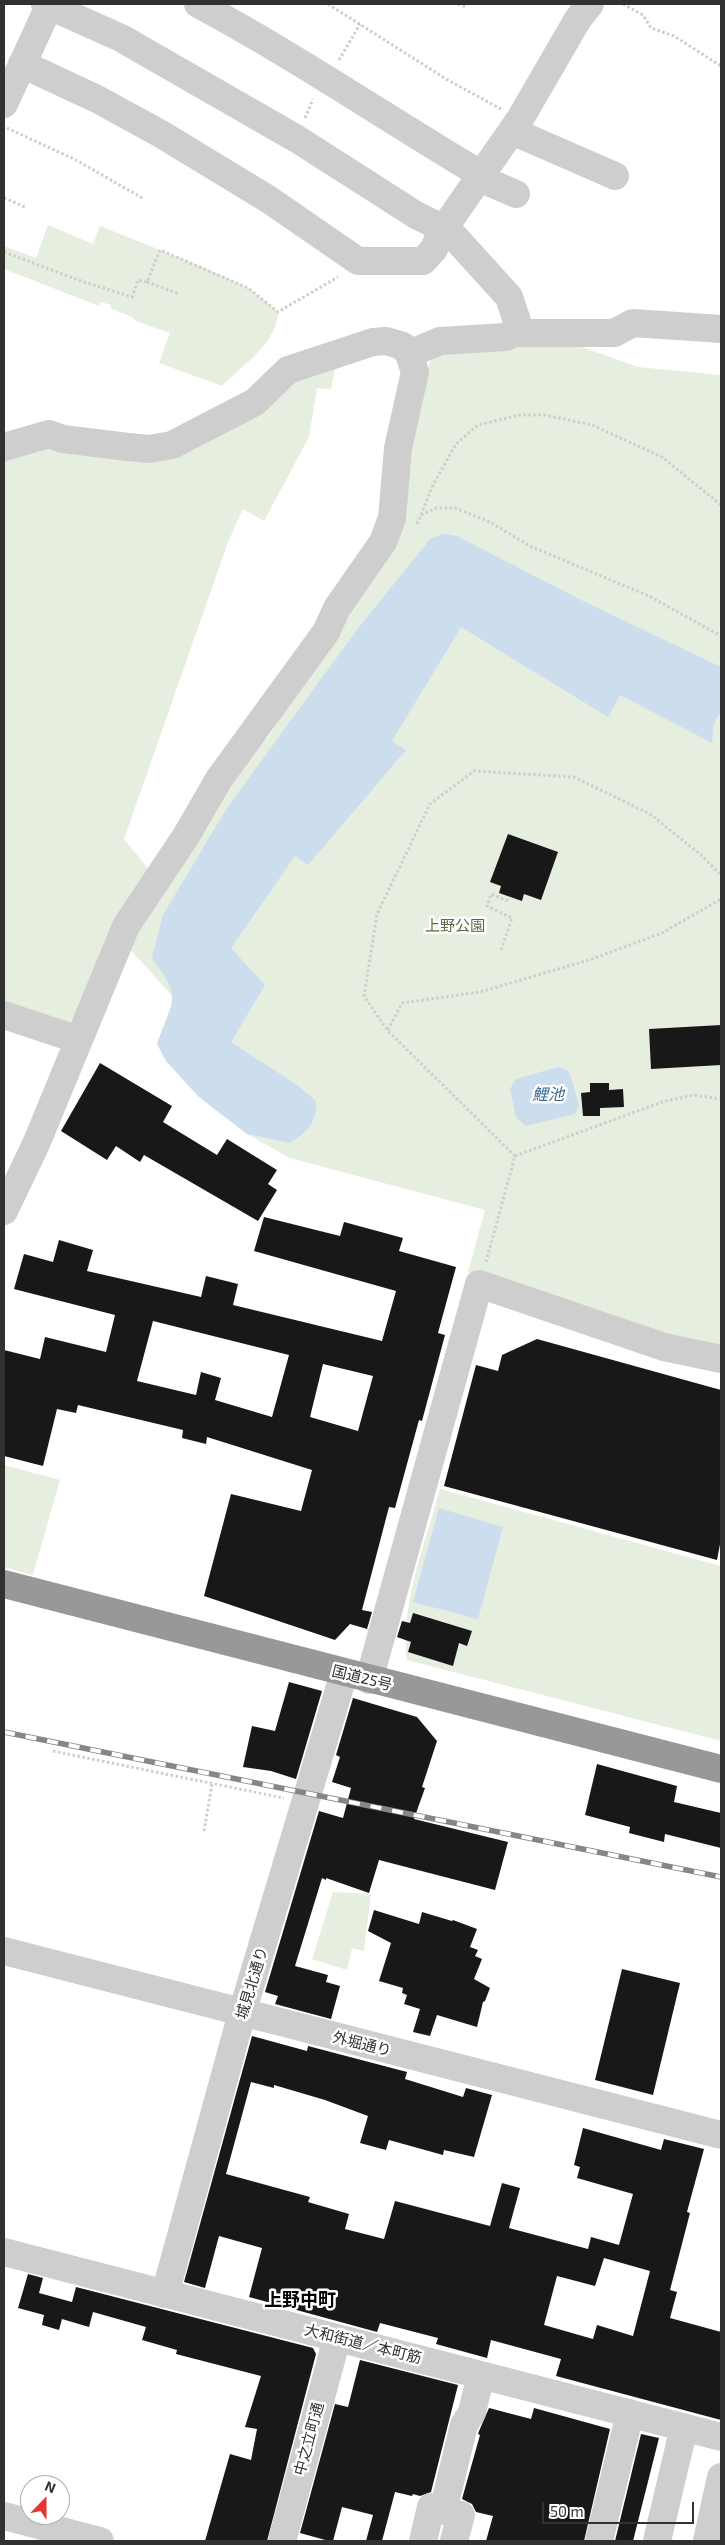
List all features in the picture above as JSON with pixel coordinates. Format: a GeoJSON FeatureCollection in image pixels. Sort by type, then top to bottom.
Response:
{"type":"FeatureCollection","features":[{"type":"Feature","properties":{"kind":"highway","name":"国道25号"},"geometry":{"type":"LineString","coordinates":[[4,1584],[721,1769]]}},
{"type":"Feature","properties":{"kind":"street"},"geometry":{"type":"LineString","coordinates":[[4,104],[15,64],[48,4],[121,38],[296,139],[416,214],[450,232],[509,297],[517,321],[514,333]]}},
{"type":"Feature","properties":{"kind":"street"},"geometry":{"type":"LineString","coordinates":[[198,4],[262,38],[480,176],[516,194]]}},
{"type":"Feature","properties":{"kind":"street"},"geometry":{"type":"LineString","coordinates":[[15,64],[97,99],[161,134],[268,199],[358,261],[423,261],[432,253],[443,229],[516,125],[541,86],[578,19],[590,4]]}},
{"type":"Feature","properties":{"kind":"street"},"geometry":{"type":"LineString","coordinates":[[516,125],[615,176]]}},
{"type":"Feature","properties":{"kind":"street"},"geometry":{"type":"LineString","coordinates":[[409,354],[440,341],[506,337],[514,333],[614,333],[633,323],[721,330]]}},
{"type":"Feature","properties":{"kind":"street"},"geometry":{"type":"LineString","coordinates":[[4,447],[49,434],[63,439],[149,449],[172,445],[256,402],[288,370],[373,342],[386,341],[403,346],[409,354],[414,372],[398,448],[392,518],[383,542],[337,608],[326,632],[219,779],[186,836],[126,926],[36,1144],[4,1210]]}},
{"type":"Feature","properties":{"kind":"street"},"geometry":{"type":"LineString","coordinates":[[4,1015],[79,1040]]}},
{"type":"Feature","properties":{"kind":"street"},"geometry":{"type":"LineString","coordinates":[[479,1284],[664,1346],[721,1359]]}},
{"type":"Feature","properties":{"kind":"street","name":"城見北通り"},"geometry":{"type":"LineString","coordinates":[[165,2294],[242,2013],[306,1803],[357,1676],[479,1284]]}},
{"type":"Feature","properties":{"kind":"street","name":"外堀通り"},"geometry":{"type":"LineString","coordinates":[[4,1951],[721,2135]]}},
{"type":"Feature","properties":{"kind":"street","name":"大和街道／本町筋"},"geometry":{"type":"LineString","coordinates":[[4,2252],[721,2436]]}},
{"type":"Feature","properties":{"kind":"street","name":"中之立町通"},"geometry":{"type":"LineString","coordinates":[[282,2541],[337,2338]]}},
{"type":"Feature","properties":{"kind":"street"},"geometry":{"type":"LineString","coordinates":[[443,2511],[464,2426],[459,2411],[458,2398],[473,2373]]}},
{"type":"Feature","properties":{"kind":"street"},"geometry":{"type":"LineString","coordinates":[[599,2541],[630,2413]]}},
{"type":"Feature","properties":{"kind":"street"},"geometry":{"type":"LineString","coordinates":[[657,2541],[684,2427]]}},
{"type":"Feature","properties":{"kind":"street"},"geometry":{"type":"LineString","coordinates":[[707,2541],[721,2477]]}},
{"type":"Feature","properties":{"kind":"street"},"geometry":{"type":"LineString","coordinates":[[423,2541],[431,2507],[461,2515],[454,2541]]}},
{"type":"Feature","properties":{"kind":"street"},"geometry":{"type":"LineString","coordinates":[[4,2516],[100,2541]]}},
{"type":"Feature","properties":{"kind":"path"},"geometry":{"type":"LineString","coordinates":[[458,4],[466,7]]}},
{"type":"Feature","properties":{"kind":"path"},"geometry":{"type":"LineString","coordinates":[[623,4],[643,15],[651,28],[674,36],[721,66]]}},
{"type":"Feature","properties":{"kind":"path"},"geometry":{"type":"LineString","coordinates":[[331,5],[516,125]]}},
{"type":"Feature","properties":{"kind":"path"},"geometry":{"type":"LineString","coordinates":[[296,139],[325,79],[360,24]]}},
{"type":"Feature","properties":{"kind":"path"},"geometry":{"type":"LineString","coordinates":[[4,126],[76,160],[144,199]]}},
{"type":"Feature","properties":{"kind":"path"},"geometry":{"type":"LineString","coordinates":[[4,198],[27,208]]}},
{"type":"Feature","properties":{"kind":"path"},"geometry":{"type":"LineString","coordinates":[[147,282],[160,250],[248,288],[278,312],[356,266],[358,261]]}},
{"type":"Feature","properties":{"kind":"path"},"geometry":{"type":"LineString","coordinates":[[4,252],[78,280],[132,296],[138,280],[179,294]]}},
{"type":"Feature","properties":{"kind":"path"},"geometry":{"type":"LineString","coordinates":[[412,532],[421,516],[433,485],[456,444],[478,425],[520,415],[546,415],[592,425],[662,457],[721,506]]}},
{"type":"Feature","properties":{"kind":"path"},"geometry":{"type":"LineString","coordinates":[[421,516],[436,508],[454,508],[481,518],[530,546],[651,597],[721,636]]}},
{"type":"Feature","properties":{"kind":"path"},"geometry":{"type":"LineString","coordinates":[[515,1156],[388,1031],[364,996],[377,914],[430,804],[474,771],[574,778],[650,814],[702,855],[721,875]]}},
{"type":"Feature","properties":{"kind":"path"},"geometry":{"type":"LineString","coordinates":[[501,950],[512,918],[486,906],[491,894],[508,901],[509,898]]}},
{"type":"Feature","properties":{"kind":"path"},"geometry":{"type":"LineString","coordinates":[[388,1031],[402,1003],[480,992],[589,960],[662,933],[721,899]]}},
{"type":"Feature","properties":{"kind":"path"},"geometry":{"type":"LineString","coordinates":[[515,1156],[664,1101],[694,1095],[721,1099]]}},
{"type":"Feature","properties":{"kind":"path"},"geometry":{"type":"LineString","coordinates":[[479,1284],[515,1156]]}},
{"type":"Feature","properties":{"kind":"path"},"geometry":{"type":"LineString","coordinates":[[53,1751],[306,1803]]}},
{"type":"Feature","properties":{"kind":"path"},"geometry":{"type":"LineString","coordinates":[[204,1830],[212,1784]]}},
{"type":"Feature","properties":{"kind":"green space"},"geometry":{"type":"Polygon","coordinates":[[[48,225],[93,244],[100,226],[205,268],[248,288],[278,312],[272,334],[258,353],[222,386],[159,363],[170,333],[136,321],[132,317],[110,308],[111,305],[101,302],[99,306],[4,269],[4,246],[36,258],[48,225]]]}},
{"type":"Feature","properties":{"kind":"green space","name":"上野公園"},"geometry":{"type":"Polygon","coordinates":[[[565,341],[638,367],[721,375],[721,1352],[468,1272],[485,1210],[290,1158],[247,1134],[199,1097],[166,1061],[157,1044],[174,998],[128,947],[246,758],[270,735],[282,712],[334,639],[409,447],[432,356],[442,351],[565,341]]]}},
{"type":"Feature","properties":{"kind":"green space"},"geometry":{"type":"Polygon","coordinates":[[[337,361],[331,389],[317,388],[309,437],[264,521],[243,509],[228,542],[124,839],[150,871],[76,1021],[56,1024],[4,1007],[4,453],[48,440],[146,457],[281,384],[337,361]]]}},
{"type":"Feature","properties":{"kind":"green space"},"geometry":{"type":"Polygon","coordinates":[[[4,1465],[60,1480],[33,1575],[4,1567],[4,1465]]]}},
{"type":"Feature","properties":{"kind":"green space"},"geometry":{"type":"Polygon","coordinates":[[[440,1489],[721,1566],[721,1741],[407,1660],[407,1619],[410,1597],[440,1489]]]}},
{"type":"Feature","properties":{"kind":"green space"},"geometry":{"type":"Polygon","coordinates":[[[333,1892],[371,1894],[364,1951],[352,1948],[347,1970],[312,1959],[333,1892]]]}},
{"type":"Feature","properties":{"kind":"water"},"geometry":{"type":"Polygon","coordinates":[[[444,534],[457,536],[581,600],[721,667],[721,714],[718,715],[714,724],[712,743],[620,695],[608,717],[461,627],[392,741],[406,750],[308,865],[295,856],[231,948],[265,985],[231,1042],[297,1085],[316,1101],[315,1115],[310,1126],[290,1143],[247,1134],[199,1097],[166,1061],[157,1044],[171,1008],[172,1000],[168,983],[152,958],[163,915],[227,808],[356,631],[431,538],[444,534]]]}},
{"type":"Feature","properties":{"kind":"water","name":"鯉池"},"geometry":{"type":"Polygon","coordinates":[[[558,1067],[569,1071],[579,1105],[575,1114],[526,1126],[516,1117],[510,1089],[516,1079],[558,1067]]]}},
{"type":"Feature","properties":{"kind":"water"},"geometry":{"type":"Polygon","coordinates":[[[439,1508],[503,1527],[478,1619],[413,1602],[439,1508]]]}},
{"type":"Feature","properties":{"kind":"building"},"geometry":{"type":"Polygon","coordinates":[[[508,834],[558,852],[541,900],[524,894],[522,901],[499,893],[501,886],[490,882],[508,834]]]}},
{"type":"Feature","properties":{"kind":"building"},"geometry":{"type":"Polygon","coordinates":[[[721,1025],[721,1065],[651,1069],[649,1029],[721,1025]]]}},
{"type":"Feature","properties":{"kind":"building"},"geometry":{"type":"Polygon","coordinates":[[[100,1063],[172,1106],[163,1122],[217,1155],[227,1139],[277,1170],[268,1184],[277,1190],[258,1221],[144,1155],[140,1162],[116,1146],[107,1160],[61,1131],[100,1063]]]}},
{"type":"Feature","properties":{"kind":"building"},"geometry":{"type":"Polygon","coordinates":[[[590,1083],[609,1083],[609,1090],[623,1089],[624,1107],[600,1108],[600,1116],[583,1116],[581,1093],[590,1092],[590,1083]]]}},
{"type":"Feature","properties":{"kind":"building"},"geometry":{"type":"Polygon","coordinates":[[[264,1217],[340,1236],[344,1222],[403,1238],[399,1251],[456,1267],[438,1333],[445,1335],[422,1421],[419,1420],[395,1508],[389,1507],[362,1610],[372,1612],[367,1629],[350,1624],[335,1640],[204,1596],[231,1494],[301,1511],[312,1470],[207,1437],[206,1444],[182,1438],[183,1430],[78,1405],[76,1413],[57,1409],[43,1466],[4,1456],[4,1350],[40,1359],[45,1337],[106,1352],[115,1315],[14,1289],[24,1254],[53,1262],[59,1240],[93,1250],[87,1271],[201,1297],[206,1276],[238,1284],[233,1305],[382,1341],[396,1291],[254,1251],[264,1217]],[[153,1321],[137,1381],[196,1395],[201,1372],[221,1378],[215,1400],[272,1417],[289,1355],[153,1321]],[[323,1364],[310,1417],[358,1431],[373,1376],[323,1364]]]}},
{"type":"Feature","properties":{"kind":"building"},"geometry":{"type":"Polygon","coordinates":[[[537,1339],[721,1390],[721,1539],[717,1560],[444,1486],[476,1365],[498,1371],[502,1355],[537,1339]]]}},
{"type":"Feature","properties":{"kind":"building"},"geometry":{"type":"Polygon","coordinates":[[[413,1613],[472,1631],[467,1646],[459,1643],[453,1666],[408,1652],[411,1642],[397,1637],[402,1621],[410,1623],[413,1613]]]}},
{"type":"Feature","properties":{"kind":"building"},"geometry":{"type":"Polygon","coordinates":[[[289,1682],[322,1691],[296,1779],[271,1771],[243,1767],[252,1726],[275,1731],[289,1682]]]}},
{"type":"Feature","properties":{"kind":"building"},"geometry":{"type":"Polygon","coordinates":[[[353,1698],[417,1717],[437,1741],[422,1787],[425,1788],[414,1819],[508,1842],[495,1890],[379,1860],[369,1893],[322,1878],[295,1966],[328,1975],[326,1982],[340,1986],[331,2019],[275,2004],[278,1996],[265,1992],[319,1811],[343,1818],[351,1788],[332,1782],[340,1757],[336,1755],[353,1698]]]}},
{"type":"Feature","properties":{"kind":"building"},"geometry":{"type":"Polygon","coordinates":[[[597,1764],[677,1786],[674,1802],[721,1813],[721,1848],[665,1834],[664,1842],[629,1833],[630,1827],[585,1815],[597,1764]]]}},
{"type":"Feature","properties":{"kind":"building"},"geometry":{"type":"Polygon","coordinates":[[[374,1910],[419,1924],[422,1912],[453,1920],[477,1929],[470,1947],[478,1950],[475,1956],[482,1959],[474,1979],[490,1988],[483,2002],[477,2027],[437,2015],[430,2036],[413,2032],[420,2009],[404,2004],[407,1995],[402,1993],[403,1988],[379,1981],[391,1943],[368,1931],[374,1910]]]}},
{"type":"Feature","properties":{"kind":"building"},"geometry":{"type":"Polygon","coordinates":[[[622,1969],[680,1983],[653,2095],[595,2080],[622,1969]]]}},
{"type":"Feature","properties":{"kind":"building"},"geometry":{"type":"Polygon","coordinates":[[[252,2036],[307,2051],[308,2046],[407,2072],[405,2079],[463,2097],[466,2088],[492,2095],[474,2157],[444,2150],[443,2155],[389,2140],[386,2150],[360,2143],[368,2116],[325,2100],[274,2085],[274,2088],[251,2082],[226,2174],[310,2197],[308,2202],[349,2214],[345,2229],[384,2239],[395,2201],[490,2226],[502,2183],[520,2188],[509,2228],[588,2249],[591,2237],[619,2245],[633,2194],[577,2178],[580,2167],[574,2165],[583,2128],[661,2150],[664,2139],[704,2149],[687,2212],[690,2213],[670,2290],[677,2292],[670,2318],[721,2332],[721,2420],[556,2376],[561,2359],[491,2340],[487,2358],[436,2344],[438,2338],[380,2323],[377,2332],[249,2297],[262,2248],[219,2236],[205,2288],[184,2282],[252,2036]],[[604,2258],[595,2286],[557,2276],[544,2325],[593,2339],[597,2325],[633,2336],[650,2271],[604,2258]]]}},
{"type":"Feature","properties":{"kind":"building"},"geometry":{"type":"Polygon","coordinates":[[[28,2274],[43,2278],[39,2293],[72,2302],[76,2287],[313,2348],[316,2354],[267,2541],[205,2541],[230,2454],[251,2460],[257,2429],[245,2427],[261,2376],[176,2354],[177,2350],[142,2340],[146,2327],[93,2312],[89,2327],[62,2319],[59,2330],[42,2325],[44,2315],[18,2308],[28,2274]]]}},
{"type":"Feature","properties":{"kind":"building"},"geometry":{"type":"Polygon","coordinates":[[[360,2360],[458,2385],[431,2492],[420,2496],[413,2494],[412,2496],[395,2492],[382,2541],[366,2541],[373,2515],[342,2507],[333,2541],[329,2541],[300,2533],[335,2404],[348,2407],[360,2360]]]}},
{"type":"Feature","properties":{"kind":"building"},"geometry":{"type":"Polygon","coordinates":[[[489,2408],[531,2419],[534,2408],[610,2429],[584,2541],[486,2541],[493,2516],[476,2512],[472,2504],[462,2499],[480,2435],[478,2434],[489,2408]]]}},
{"type":"Feature","properties":{"kind":"building"},"geometry":{"type":"Polygon","coordinates":[[[641,2434],[659,2438],[633,2541],[615,2541],[641,2434]]]}},
{"type":"Feature","properties":{"kind":"railway"},"geometry":{"type":"LineString","coordinates":[[4,1732],[721,1877]]}},
{"type":"Feature","properties":{"kind":"district","name":"上野中町"},"geometry":{"type":"Point","coordinates":[300,2300]}}]}
